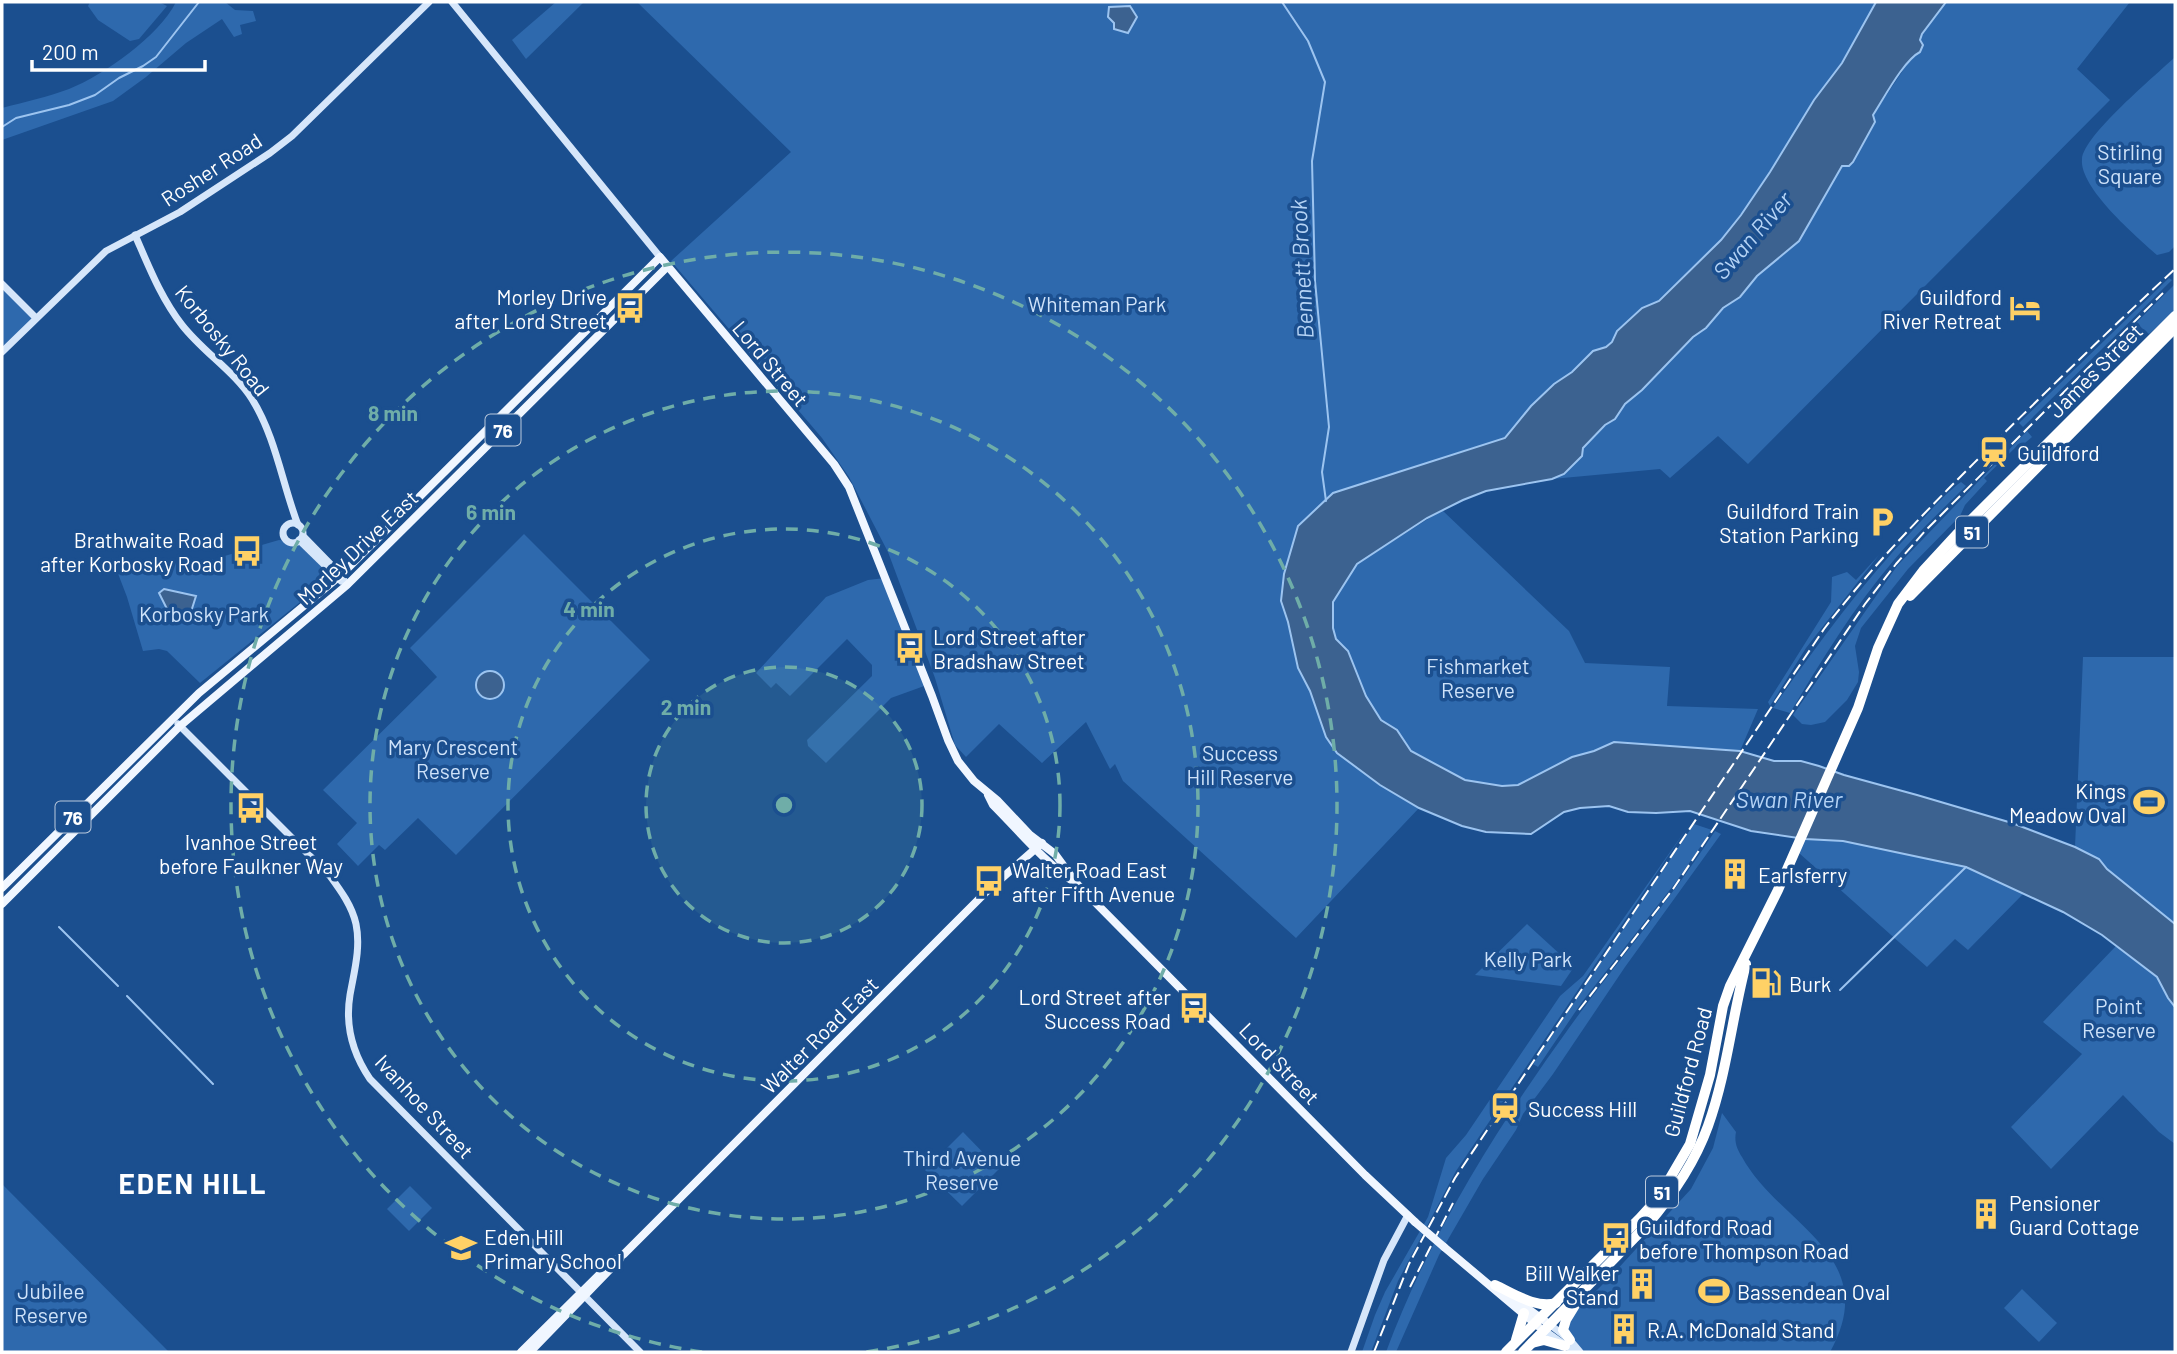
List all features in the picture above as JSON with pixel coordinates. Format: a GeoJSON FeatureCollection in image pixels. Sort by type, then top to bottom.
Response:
{"type":"FeatureCollection","features":[{"type":"Feature","properties":{"kind":"highway","name":"James Street"},"geometry":{"type":"LineString","coordinates":[[1882,636],[1912,584],[1967,524],[2175,316]]}},
{"type":"Feature","properties":{"kind":"highway","name":"James Street"},"geometry":{"type":"LineString","coordinates":[[1882,636],[1916,589],[2175,328]]}},
{"type":"Feature","properties":{"kind":"highway"},"geometry":{"type":"LineString","coordinates":[[1967,524],[1975,525],[2000,504]]}},
{"type":"Feature","properties":{"kind":"highway","name":"Guildford Road"},"geometry":{"type":"LineString","coordinates":[[1523,1352],[1532,1343],[1558,1302],[1659,1197],[1690,1144],[1701,1112],[1723,1006],[1730,986],[1778,890],[1858,708],[1882,636]]}},
{"type":"Feature","properties":{"kind":"highway","name":"Guildford Road"},"geometry":{"type":"LineString","coordinates":[[1508,1351],[1582,1292],[1663,1207],[1698,1150],[1720,1088],[1738,994],[1751,947]]}},
{"type":"Feature","properties":{"kind":"highway"},"geometry":{"type":"LineString","coordinates":[[1495,1284],[1535,1303],[1549,1305],[1558,1302]]}},
{"type":"Feature","properties":{"kind":"highway"},"geometry":{"type":"LineString","coordinates":[[1532,1343],[1544,1340],[1568,1343],[1563,1330],[1582,1292]]}},
{"type":"Feature","properties":{"kind":"highway"},"geometry":{"type":"LineString","coordinates":[[1508,1351],[1517,1338],[1524,1313]]}},
{"type":"Feature","properties":{"kind":"main road","name":"Lord Street"},"geometry":{"type":"LineString","coordinates":[[660,257],[840,473],[858,505],[948,740],[964,769],[1030,835],[1061,874],[1077,884],[1320,1130],[1415,1222],[1524,1313],[1542,1324]]}},
{"type":"Feature","properties":{"kind":"main road","name":"Morley Drive East"},"geometry":{"type":"LineString","coordinates":[[2,888],[172,718],[339,576],[660,257]]}},
{"type":"Feature","properties":{"kind":"main road","name":"Morley Drive East"},"geometry":{"type":"LineString","coordinates":[[2,904],[180,726],[347,585],[668,267]]}},
{"type":"Feature","properties":{"kind":"main road","name":"Walter Road East"},"geometry":{"type":"LineString","coordinates":[[530,1352],[610,1264],[624,1254],[986,892],[1039,846]]}},
{"type":"Feature","properties":{"kind":"main road","name":"Lord Street"},"geometry":{"type":"LineString","coordinates":[[1462,1262],[1495,1284],[1542,1324]]}},
{"type":"Feature","properties":{"kind":"main road","name":"Walter Road East"},"geometry":{"type":"LineString","coordinates":[[521,1352],[583,1295]]}},
{"type":"Feature","properties":{"kind":"street","name":"Rosher Road"},"geometry":{"type":"LineString","coordinates":[[2,352],[106,251],[180,212],[292,136],[429,2]]}},
{"type":"Feature","properties":{"kind":"street","name":"Lord Street"},"geometry":{"type":"LineString","coordinates":[[452,2],[660,257]]}},
{"type":"Feature","properties":{"kind":"street","name":"Korbosky Road"},"geometry":{"type":"LineString","coordinates":[[135,235],[158,289],[183,326],[251,397],[275,450],[298,525]]}},
{"type":"Feature","properties":{"kind":"street"},"geometry":{"type":"LineString","coordinates":[[2,284],[36,318]]}},
{"type":"Feature","properties":{"kind":"street"},"geometry":{"type":"LineString","coordinates":[[292,509],[283,534],[285,539],[293,543],[301,538]]}},
{"type":"Feature","properties":{"kind":"street"},"geometry":{"type":"LineString","coordinates":[[286,526],[292,523],[298,525],[301,538],[347,585]]}},
{"type":"Feature","properties":{"kind":"street","name":"Ivanhoe Street"},"geometry":{"type":"LineString","coordinates":[[172,718],[330,876],[346,900],[357,932],[357,960],[349,1004],[351,1035],[358,1059],[370,1079],[640,1352]]}},
{"type":"Feature","properties":{"kind":"street"},"geometry":{"type":"LineString","coordinates":[[1351,1352],[1384,1260],[1408,1215]]}},
{"type":"Feature","properties":{"kind":"street"},"geometry":{"type":"LineString","coordinates":[[1542,1324],[1580,1352]]}},
{"type":"Feature","properties":{"kind":"street"},"geometry":{"type":"LineString","coordinates":[[1568,1343],[1575,1352]]}},
{"type":"Feature","properties":{"kind":"green space"},"geometry":{"type":"Polygon","coordinates":[[[90,2],[159,2],[167,6],[139,39],[130,41],[98,20],[88,6],[90,2]]]}},
{"type":"Feature","properties":{"kind":"green space"},"geometry":{"type":"Polygon","coordinates":[[[176,2],[225,2],[235,10],[253,11],[256,21],[240,25],[242,34],[234,37],[222,19],[186,43],[113,101],[2,140],[2,108],[61,92],[98,74],[144,41],[176,2]]]}},
{"type":"Feature","properties":{"kind":"green space"},"geometry":{"type":"Polygon","coordinates":[[[556,2],[584,2],[526,59],[512,40],[556,2]]]}},
{"type":"Feature","properties":{"kind":"green space","name":"Whiteman Park"},"geometry":{"type":"Polygon","coordinates":[[[637,2],[1876,2],[1842,63],[1814,100],[1741,215],[1721,240],[1659,301],[1642,308],[1617,331],[1612,342],[1593,351],[1572,372],[1554,384],[1531,406],[1505,438],[1459,452],[1298,526],[1284,574],[1281,601],[1298,668],[1316,710],[1337,753],[1380,785],[1419,808],[1296,938],[1123,781],[1115,764],[1110,769],[1086,722],[1042,763],[999,724],[966,757],[955,745],[935,678],[888,552],[849,477],[822,438],[671,261],[791,152],[637,2]]]}},
{"type":"Feature","properties":{"kind":"green space"},"geometry":{"type":"Polygon","coordinates":[[[1946,2],[2130,2],[2077,69],[2110,100],[1748,464],[1718,436],[1670,478],[1660,469],[1552,479],[1564,474],[1583,448],[1605,425],[1615,419],[1625,404],[1693,337],[1706,328],[1723,308],[1740,297],[1757,276],[1792,248],[1807,228],[1842,166],[1875,122],[1873,115],[1912,57],[1922,34],[1946,2]]]}},
{"type":"Feature","properties":{"kind":"green space","name":"Stirling Square"},"geometry":{"type":"Polygon","coordinates":[[[2175,57],[2175,246],[2169,252],[2157,255],[2099,197],[2084,171],[2082,159],[2086,149],[2107,121],[2175,57]]]}},
{"type":"Feature","properties":{"kind":"green space"},"geometry":{"type":"Polygon","coordinates":[[[2169,278],[2172,280],[2023,427],[2019,423],[2169,278]]]}},
{"type":"Feature","properties":{"kind":"green space"},"geometry":{"type":"Polygon","coordinates":[[[2,284],[35,316],[2,347],[2,284]]]}},
{"type":"Feature","properties":{"kind":"green space"},"geometry":{"type":"Polygon","coordinates":[[[2175,284],[2175,311],[2149,334],[2136,323],[2175,284]]]}},
{"type":"Feature","properties":{"kind":"green space"},"geometry":{"type":"Polygon","coordinates":[[[2027,431],[2032,437],[2018,449],[2016,447],[1984,478],[1987,481],[1965,505],[1960,516],[1908,569],[1861,628],[1855,646],[1858,682],[1847,700],[1825,722],[1802,724],[1793,715],[1897,566],[2027,431]]]}},
{"type":"Feature","properties":{"kind":"green space"},"geometry":{"type":"Polygon","coordinates":[[[1961,482],[1966,486],[1902,550],[1865,596],[1790,713],[1773,708],[1874,573],[1948,492],[1961,482]]]}},
{"type":"Feature","properties":{"kind":"green space","name":"Fishmarket Reserve"},"geometry":{"type":"Polygon","coordinates":[[[1442,510],[1569,631],[1585,663],[1670,667],[1667,706],[1758,709],[1740,751],[1614,742],[1572,757],[1518,785],[1502,786],[1464,780],[1411,751],[1397,730],[1381,720],[1366,696],[1348,651],[1336,639],[1333,628],[1333,602],[1357,564],[1442,510]]]}},
{"type":"Feature","properties":{"kind":"green space","name":"Mary Crescent Reserve"},"geometry":{"type":"Polygon","coordinates":[[[524,534],[650,660],[456,855],[418,818],[385,850],[379,845],[358,866],[337,844],[357,823],[323,790],[437,677],[410,648],[524,534]]]}},
{"type":"Feature","properties":{"kind":"green space","name":"Korbosky Park"},"geometry":{"type":"Polygon","coordinates":[[[279,540],[300,543],[328,573],[325,582],[200,683],[167,651],[143,651],[112,558],[155,564],[211,560],[279,540]]]}},
{"type":"Feature","properties":{"kind":"green space"},"geometry":{"type":"Polygon","coordinates":[[[1879,555],[1806,648],[1770,706],[1768,702],[1831,602],[1832,577],[1847,572],[1856,580],[1879,555]]]}},
{"type":"Feature","properties":{"kind":"green space"},"geometry":{"type":"Polygon","coordinates":[[[885,578],[927,685],[891,698],[826,763],[808,746],[807,740],[872,676],[872,665],[847,639],[790,696],[776,683],[771,688],[756,673],[826,597],[868,580],[885,578]]]}},
{"type":"Feature","properties":{"kind":"green space"},"geometry":{"type":"Polygon","coordinates":[[[2083,657],[2175,657],[2175,924],[2107,869],[2099,859],[2075,847],[2083,657]]]}},
{"type":"Feature","properties":{"kind":"green space"},"geometry":{"type":"Polygon","coordinates":[[[1694,824],[1712,830],[1676,882],[1582,1002],[1538,1067],[1533,1064],[1694,824]]]}},
{"type":"Feature","properties":{"kind":"green space"},"geometry":{"type":"Polygon","coordinates":[[[1687,828],[1456,1171],[1398,1281],[1371,1352],[1362,1352],[1385,1292],[1428,1217],[1446,1158],[1466,1135],[1560,996],[1583,976],[1687,828]]]}},
{"type":"Feature","properties":{"kind":"green space"},"geometry":{"type":"Polygon","coordinates":[[[1715,831],[1721,834],[1523,1114],[1516,1130],[1483,1179],[1439,1255],[1396,1352],[1386,1352],[1422,1267],[1490,1144],[1569,1028],[1680,882],[1715,831]]]}},
{"type":"Feature","properties":{"kind":"green space"},"geometry":{"type":"Polygon","coordinates":[[[1805,839],[1843,841],[1966,867],[2023,894],[1968,950],[1955,939],[1927,967],[1799,853],[1805,839]]]}},
{"type":"Feature","properties":{"kind":"green space","name":"Kelly Park"},"geometry":{"type":"Polygon","coordinates":[[[1527,924],[1574,967],[1561,986],[1475,975],[1527,924]]]}},
{"type":"Feature","properties":{"kind":"green space","name":"Point Reserve"},"geometry":{"type":"Polygon","coordinates":[[[2116,946],[2157,977],[2175,1007],[2175,1144],[2159,1132],[2123,1095],[2051,1169],[2011,1127],[2082,1054],[2043,1022],[2116,946]]]}},
{"type":"Feature","properties":{"kind":"green space"},"geometry":{"type":"Polygon","coordinates":[[[1722,1113],[1736,1132],[1740,1154],[1759,1181],[1820,1244],[1836,1266],[1844,1290],[1843,1319],[1830,1352],[1580,1352],[1570,1340],[1568,1325],[1575,1312],[1691,1189],[1713,1148],[1722,1113]]]}},
{"type":"Feature","properties":{"kind":"green space","name":"Third Avenue Reserve"},"geometry":{"type":"Polygon","coordinates":[[[963,1132],[999,1169],[962,1206],[925,1170],[963,1132]]]}},
{"type":"Feature","properties":{"kind":"green space","name":"Jubilee Reserve"},"geometry":{"type":"Polygon","coordinates":[[[2,1184],[169,1352],[2,1352],[2,1184]]]}},
{"type":"Feature","properties":{"kind":"green space"},"geometry":{"type":"Polygon","coordinates":[[[410,1186],[432,1208],[409,1231],[387,1209],[410,1186]]]}},
{"type":"Feature","properties":{"kind":"green space"},"geometry":{"type":"Polygon","coordinates":[[[2022,1289],[2057,1323],[2039,1342],[2004,1308],[2022,1289]]]}},
{"type":"Feature","properties":{"kind":"water","name":"Swan River"},"geometry":{"type":"Polygon","coordinates":[[[1876,2],[1946,2],[1922,34],[1920,40],[1923,45],[1920,52],[1901,71],[1873,115],[1875,122],[1853,162],[1849,166],[1842,166],[1799,241],[1757,276],[1740,297],[1723,308],[1706,328],[1693,337],[1625,404],[1615,419],[1605,425],[1583,448],[1582,456],[1564,474],[1552,479],[1486,491],[1463,500],[1427,518],[1357,564],[1333,602],[1333,628],[1336,639],[1348,651],[1366,696],[1381,720],[1397,730],[1411,751],[1465,780],[1502,786],[1518,785],[1572,757],[1614,742],[1740,751],[1774,761],[1801,761],[1819,766],[2012,823],[2075,847],[2099,859],[2107,869],[2175,924],[2175,1007],[2157,977],[2102,935],[2063,912],[1966,867],[1843,841],[1805,839],[1751,831],[1690,811],[1656,813],[1628,812],[1609,806],[1580,808],[1564,812],[1531,834],[1486,832],[1462,826],[1419,808],[1380,785],[1337,753],[1326,737],[1310,691],[1298,668],[1281,601],[1284,574],[1298,526],[1333,493],[1505,438],[1531,406],[1554,384],[1572,372],[1593,351],[1612,342],[1617,331],[1642,308],[1659,301],[1721,240],[1741,215],[1814,100],[1842,63],[1876,2]]]}},
{"type":"Feature","properties":{"kind":"water"},"geometry":{"type":"Polygon","coordinates":[[[1130,6],[1137,17],[1128,33],[1114,29],[1114,23],[1108,17],[1109,7],[1130,6]]]}},
{"type":"Feature","properties":{"kind":"water"},"geometry":{"type":"Polygon","coordinates":[[[164,589],[196,596],[190,615],[178,619],[171,617],[159,593],[164,589]]]}},
{"type":"Feature","properties":{"kind":"water"},"geometry":{"type":"Polygon","coordinates":[[[490,671],[500,675],[504,685],[500,695],[490,699],[480,695],[476,685],[480,675],[490,671]]]}},
{"type":"Feature","properties":{"kind":"waterway"},"geometry":{"type":"LineString","coordinates":[[2,127],[16,118],[69,105],[95,95],[119,78],[143,66],[156,57],[199,2]]}},
{"type":"Feature","properties":{"kind":"waterway","name":"Bennett Brook"},"geometry":{"type":"LineString","coordinates":[[1282,2],[1308,41],[1325,82],[1312,161],[1315,281],[1329,427],[1322,472],[1326,501]]}},
{"type":"Feature","properties":{"kind":"waterway"},"geometry":{"type":"LineString","coordinates":[[1840,990],[1966,867]]}},
{"type":"Feature","properties":{"kind":"waterway"},"geometry":{"type":"LineString","coordinates":[[59,927],[118,986]]}},
{"type":"Feature","properties":{"kind":"waterway"},"geometry":{"type":"LineString","coordinates":[[127,996],[213,1084]]}},
{"type":"Feature","properties":{"kind":"railway"},"geometry":{"type":"LineString","coordinates":[[1374,1352],[1409,1264],[1455,1178],[1824,629],[1883,558],[1947,491],[2175,269]]}},
{"type":"Feature","properties":{"kind":"railway"},"geometry":{"type":"LineString","coordinates":[[1579,1010],[1673,889],[1865,604],[1896,564],[1925,531],[2163,293]]}},
{"type":"Feature","properties":{"kind":"railway"},"geometry":{"type":"LineString","coordinates":[[1410,1287],[1453,1203]]}},
{"type":"Feature","properties":{"kind":"place","name":"Morley Drive after Lord Street"},"geometry":{"type":"Point","coordinates":[630,308]}},
{"type":"Feature","properties":{"kind":"place","name":"Guildford River Retreat"},"geometry":{"type":"Point","coordinates":[2025,308]}},
{"type":"Feature","properties":{"kind":"place","name":"Guildford"},"geometry":{"type":"Point","coordinates":[1994,452]}},
{"type":"Feature","properties":{"kind":"place","name":"Guildford Train Station Parking"},"geometry":{"type":"Point","coordinates":[1882,522]}},
{"type":"Feature","properties":{"kind":"place","name":"Brathwaite Road after Korbosky Road"},"geometry":{"type":"Point","coordinates":[247,551]}},
{"type":"Feature","properties":{"kind":"place","name":"Lord Street after Bradshaw Street"},"geometry":{"type":"Point","coordinates":[910,648]}},
{"type":"Feature","properties":{"kind":"place","name":"Kings Meadow Oval"},"geometry":{"type":"Point","coordinates":[2149,802]}},
{"type":"Feature","properties":{"kind":"place","name":"Ivanhoe Street before Faulkner Way"},"geometry":{"type":"Point","coordinates":[251,808]}},
{"type":"Feature","properties":{"kind":"place","name":"Earlsferry"},"geometry":{"type":"Point","coordinates":[1735,874]}},
{"type":"Feature","properties":{"kind":"place","name":"Walter Road East after Fifth Avenue"},"geometry":{"type":"Point","coordinates":[989,881]}},
{"type":"Feature","properties":{"kind":"place","name":"Burk"},"geometry":{"type":"Point","coordinates":[1766,983]}},
{"type":"Feature","properties":{"kind":"place","name":"Lord Street after Success Road"},"geometry":{"type":"Point","coordinates":[1194,1008]}},
{"type":"Feature","properties":{"kind":"place","name":"Success Hill"},"geometry":{"type":"Point","coordinates":[1505,1108]}},
{"type":"Feature","properties":{"kind":"place","name":"Pensioner Guard Cottage"},"geometry":{"type":"Point","coordinates":[1986,1214]}},
{"type":"Feature","properties":{"kind":"place","name":"Guildford Road before Thompson Road"},"geometry":{"type":"Point","coordinates":[1616,1238]}},
{"type":"Feature","properties":{"kind":"place","name":"Eden Hill Primary School"},"geometry":{"type":"Point","coordinates":[461,1248]}},
{"type":"Feature","properties":{"kind":"place","name":"Bill Walker Stand"},"geometry":{"type":"Point","coordinates":[1642,1284]}},
{"type":"Feature","properties":{"kind":"place","name":"Bassendean Oval"},"geometry":{"type":"Point","coordinates":[1714,1291]}},
{"type":"Feature","properties":{"kind":"place","name":"R.A. McDonald Stand"},"geometry":{"type":"Point","coordinates":[1624,1329]}},
{"type":"Feature","properties":{"kind":"district","name":"EDEN HILL"},"geometry":{"type":"Point","coordinates":[193,1183]}},
{"type":"Feature","properties":{"kind":"park label","name":"Success Hill Reserve"},"geometry":{"type":"Point","coordinates":[1240,764]}}]}
